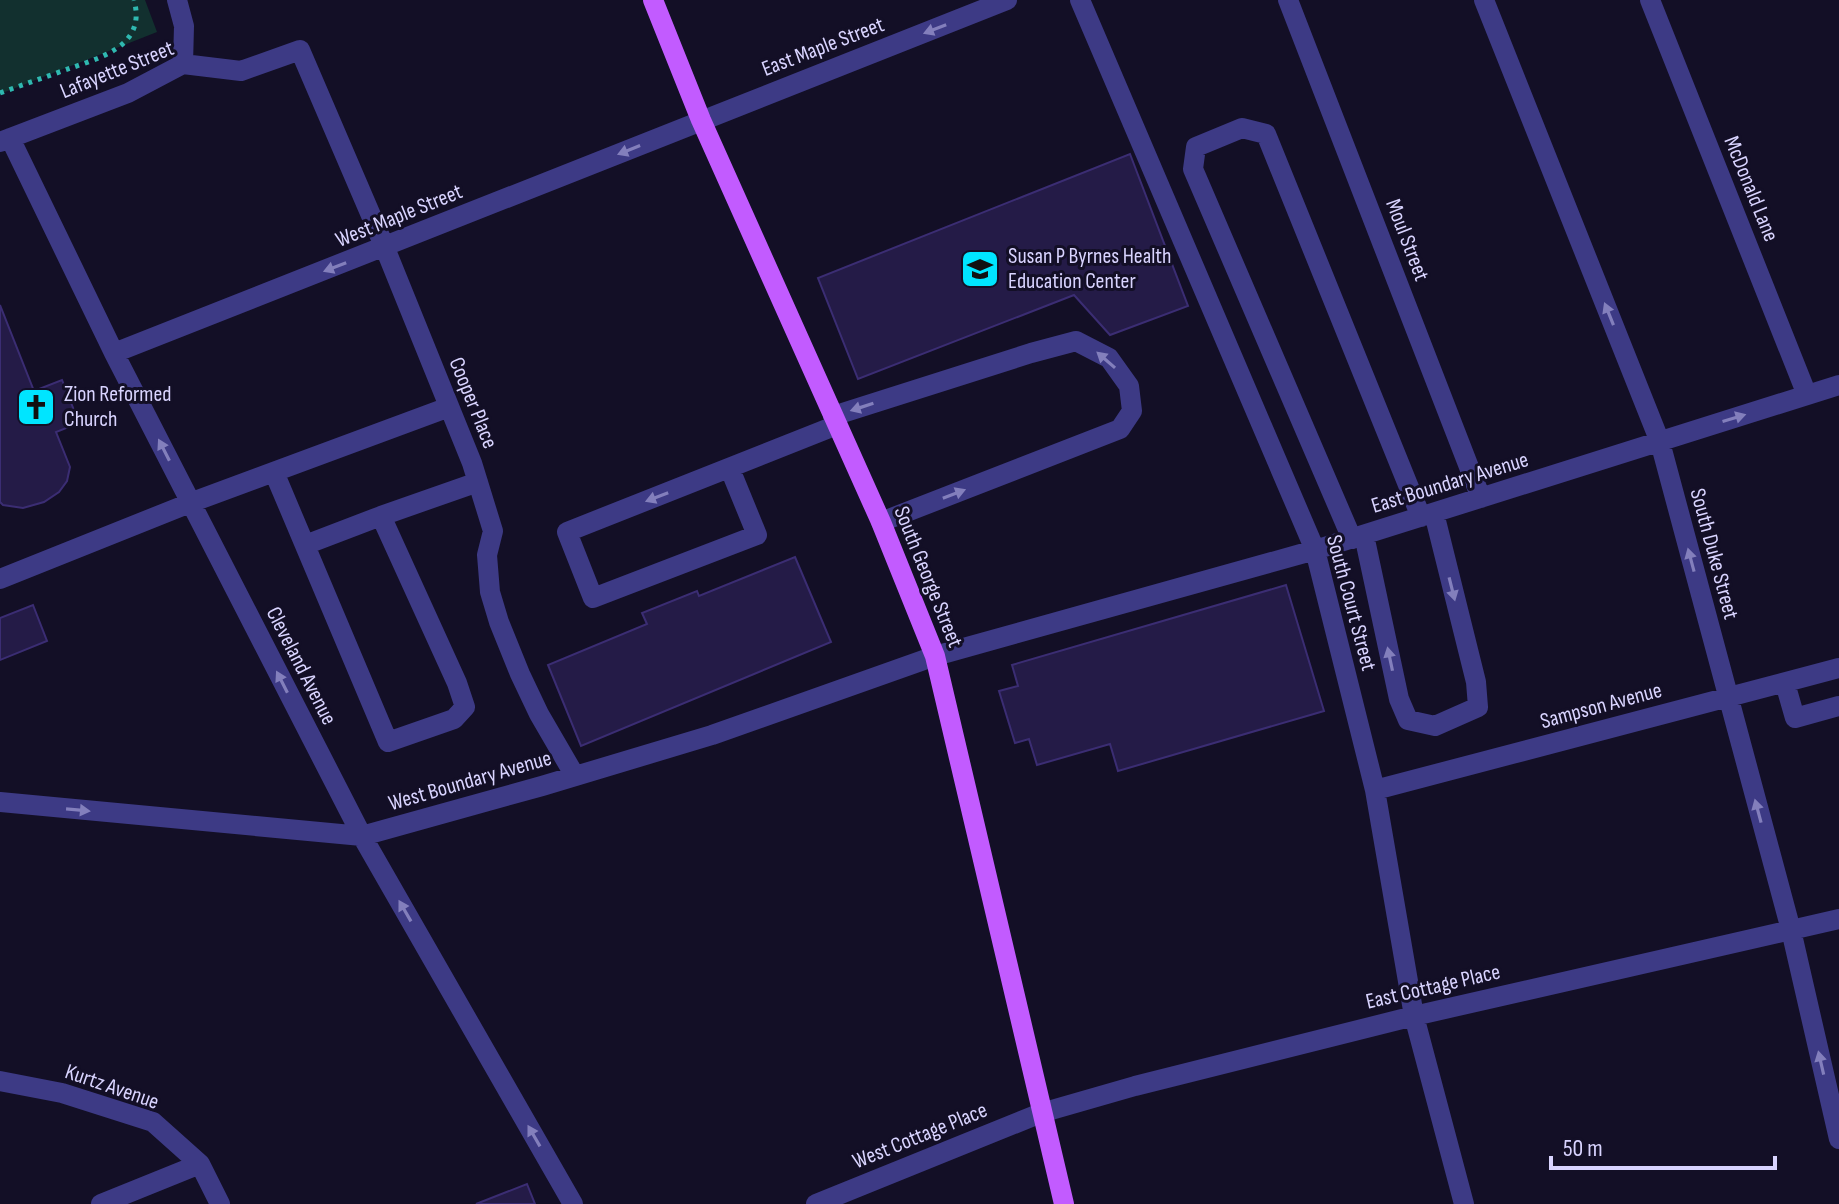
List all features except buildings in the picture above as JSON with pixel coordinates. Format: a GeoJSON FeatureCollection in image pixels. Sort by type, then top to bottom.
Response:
{"type":"FeatureCollection","features":[{"type":"Feature","properties":{"kind":"main road","name":"South George Street"},"geometry":{"type":"LineString","coordinates":[[653,0],[701,120],[881,522],[935,656],[1064,1204]]}},
{"type":"Feature","properties":{"kind":"street"},"geometry":{"type":"LineString","coordinates":[[177,0],[184,26],[183,64]]}},
{"type":"Feature","properties":{"kind":"street","name":"East Maple Street"},"geometry":{"type":"LineString","coordinates":[[701,120],[1007,0]]}},
{"type":"Feature","properties":{"kind":"street","name":"South Court Street"},"geometry":{"type":"LineString","coordinates":[[1080,0],[1315,550],[1375,790],[1414,1016],[1464,1204]]}},
{"type":"Feature","properties":{"kind":"street","name":"Moul Street"},"geometry":{"type":"LineString","coordinates":[[1288,0],[1481,498]]}},
{"type":"Feature","properties":{"kind":"street","name":"South Duke Street"},"geometry":{"type":"LineString","coordinates":[[1484,0],[1660,442],[1791,930],[1839,1139]]}},
{"type":"Feature","properties":{"kind":"street","name":"McDonald Lane"},"geometry":{"type":"LineString","coordinates":[[1650,0],[1807,395]]}},
{"type":"Feature","properties":{"kind":"street","name":"Lafayette Street"},"geometry":{"type":"LineString","coordinates":[[5,140],[128,93],[183,64],[241,71],[300,50]]}},
{"type":"Feature","properties":{"kind":"street","name":"Cooper Place"},"geometry":{"type":"LineString","coordinates":[[300,50],[385,248],[478,482],[493,531],[487,555],[490,592],[499,622],[539,714],[575,776]]}},
{"type":"Feature","properties":{"kind":"street","name":"West Maple Street"},"geometry":{"type":"LineString","coordinates":[[114,353],[701,120]]}},
{"type":"Feature","properties":{"kind":"street"},"geometry":{"type":"LineString","coordinates":[[1242,128],[1266,134],[1428,515],[1476,682],[1478,707],[1435,726],[1408,720],[1399,699],[1358,537],[1193,169],[1196,147],[1242,128]]}},
{"type":"Feature","properties":{"kind":"street","name":"Cleveland Avenue"},"geometry":{"type":"LineString","coordinates":[[5,140],[362,836],[573,1204]]}},
{"type":"Feature","properties":{"kind":"street"},"geometry":{"type":"LineString","coordinates":[[730,469],[757,535],[593,598],[567,532],[730,469],[835,421],[1031,353],[1076,341],[1109,358],[1129,386],[1132,411],[1120,429],[881,522]]}},
{"type":"Feature","properties":{"kind":"street","name":"East Boundary Avenue"},"geometry":{"type":"LineString","coordinates":[[935,656],[1315,550],[1839,385]]}},
{"type":"Feature","properties":{"kind":"street"},"geometry":{"type":"LineString","coordinates":[[0,579],[190,503],[449,407]]}},
{"type":"Feature","properties":{"kind":"street"},"geometry":{"type":"LineString","coordinates":[[274,472],[388,742],[454,719],[465,707],[381,516]]}},
{"type":"Feature","properties":{"kind":"street"},"geometry":{"type":"LineString","coordinates":[[305,545],[478,482]]}},
{"type":"Feature","properties":{"kind":"street","name":"West Boundary Avenue"},"geometry":{"type":"LineString","coordinates":[[0,802],[362,836],[712,735],[935,656]]}},
{"type":"Feature","properties":{"kind":"street","name":"Sampson Avenue"},"geometry":{"type":"LineString","coordinates":[[1375,790],[1839,668]]}},
{"type":"Feature","properties":{"kind":"street"},"geometry":{"type":"LineString","coordinates":[[1785,683],[1795,718],[1839,706]]}},
{"type":"Feature","properties":{"kind":"street","name":"East Cottage Place"},"geometry":{"type":"LineString","coordinates":[[1041,1113],[1135,1086],[1414,1016],[1839,919]]}},
{"type":"Feature","properties":{"kind":"street","name":"Kurtz Avenue"},"geometry":{"type":"LineString","coordinates":[[0,1081],[62,1093],[153,1122],[200,1164],[220,1204]]}},
{"type":"Feature","properties":{"kind":"street","name":"West Cottage Place"},"geometry":{"type":"LineString","coordinates":[[816,1204],[1041,1113]]}},
{"type":"Feature","properties":{"kind":"street"},"geometry":{"type":"LineString","coordinates":[[101,1204],[200,1164]]}},
{"type":"Feature","properties":{"kind":"path"},"geometry":{"type":"LineString","coordinates":[[1,91],[110,54],[128,39],[135,27],[138,14],[134,0]]}},
{"type":"Feature","properties":{"kind":"green space"},"geometry":{"type":"Polygon","coordinates":[[[0,0],[145,0],[157,32],[0,94],[0,0]]]}},
{"type":"Feature","properties":{"kind":"place","name":"Susan P Byrnes Health Education Center"},"geometry":{"type":"Point","coordinates":[980,269]}},
{"type":"Feature","properties":{"kind":"place","name":"Zion Reformed Church"},"geometry":{"type":"Point","coordinates":[36,407]}}]}
